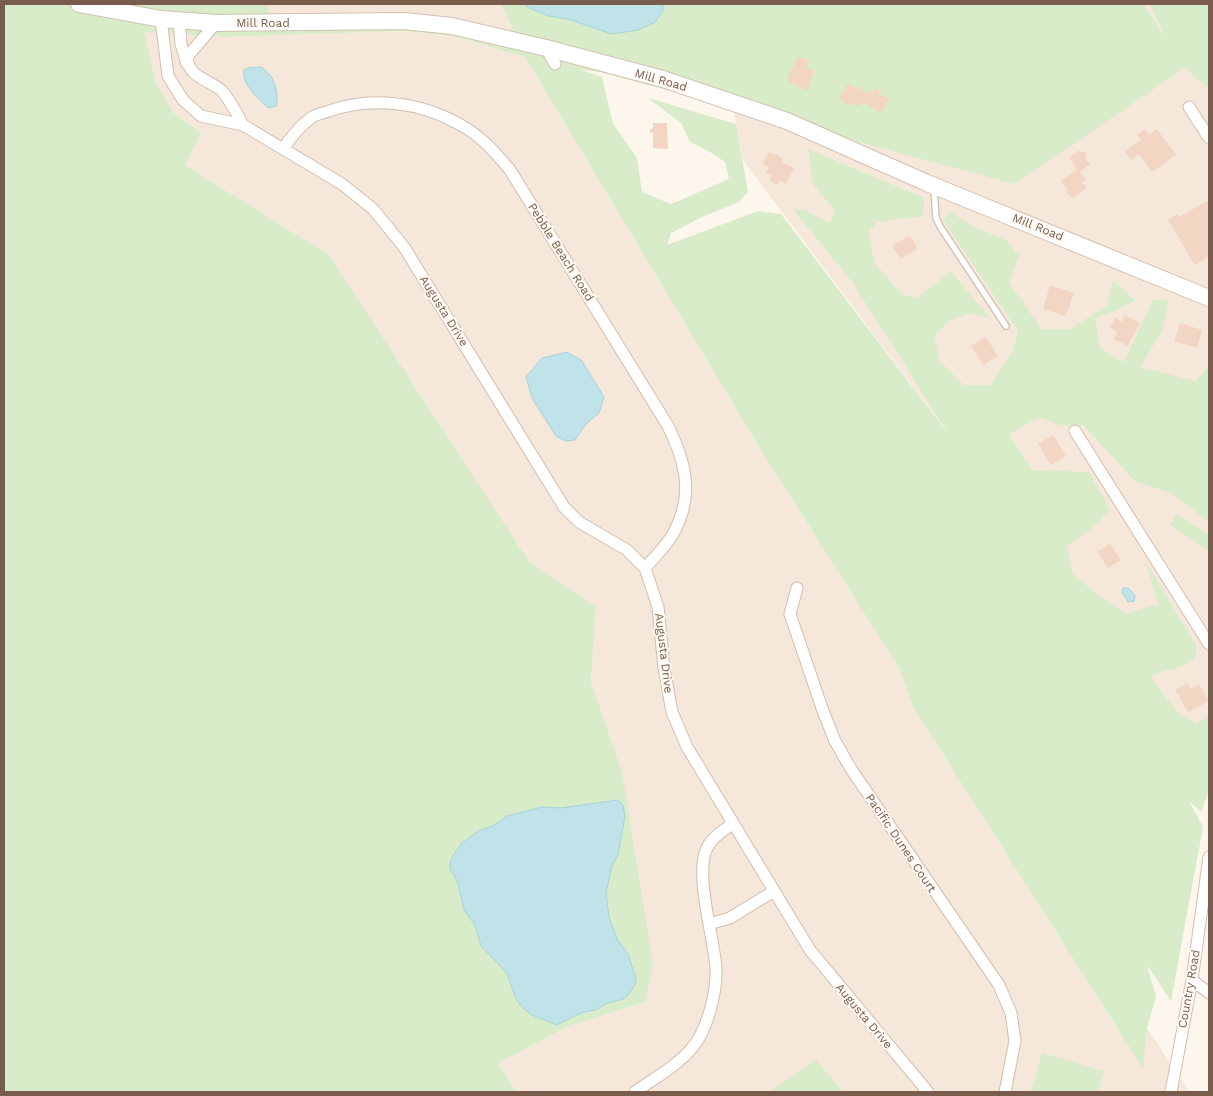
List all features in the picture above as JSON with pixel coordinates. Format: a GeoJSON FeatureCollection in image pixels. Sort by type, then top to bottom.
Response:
{"type":"FeatureCollection","features":[{"type":"Feature","properties":{"kind":"main road","name":"Mill Road"},"geometry":{"type":"LineString","coordinates":[[79,4],[161,19],[216,24],[404,21],[452,26],[546,48],[663,79],[787,121],[934,186],[1209,298]]}},
{"type":"Feature","properties":{"kind":"street","name":"Augusta Drive"},"geometry":{"type":"LineString","coordinates":[[161,19],[168,76],[183,100],[201,116],[243,125],[342,184],[373,209],[404,247],[564,507],[579,522],[627,550],[645,568],[658,607],[664,668],[672,712],[687,747],[810,950],[928,1092]]}},
{"type":"Feature","properties":{"kind":"street"},"geometry":{"type":"LineString","coordinates":[[179,21],[181,44],[187,64]]}},
{"type":"Feature","properties":{"kind":"street"},"geometry":{"type":"LineString","coordinates":[[187,64],[187,57],[216,24]]}},
{"type":"Feature","properties":{"kind":"street"},"geometry":{"type":"LineString","coordinates":[[546,48],[555,64]]}},
{"type":"Feature","properties":{"kind":"street","name":"Augusta Drive"},"geometry":{"type":"LineString","coordinates":[[187,64],[195,76],[222,91],[243,125]]}},
{"type":"Feature","properties":{"kind":"street","name":"Pebble Beach Road"},"geometry":{"type":"LineString","coordinates":[[283,148],[294,134],[312,117],[339,108],[382,102],[422,108],[459,123],[488,144],[510,170],[663,418],[678,446],[687,479],[684,507],[674,534],[645,568]]}},
{"type":"Feature","properties":{"kind":"street"},"geometry":{"type":"LineString","coordinates":[[1189,107],[1209,138]]}},
{"type":"Feature","properties":{"kind":"street"},"geometry":{"type":"LineString","coordinates":[[1075,431],[1209,644]]}},
{"type":"Feature","properties":{"kind":"street","name":"Pacific Dunes Court"},"geometry":{"type":"LineString","coordinates":[[797,588],[790,614],[835,742],[850,768],[999,985],[1011,1013],[1015,1041],[1004,1092]]}},
{"type":"Feature","properties":{"kind":"street"},"geometry":{"type":"LineString","coordinates":[[635,1092],[670,1067],[692,1048],[706,1021],[715,991],[716,969],[703,878],[703,859],[709,843],[733,823]]}},
{"type":"Feature","properties":{"kind":"street","name":"Country Road"},"geometry":{"type":"LineString","coordinates":[[1171,1092],[1192,980],[1209,856]]}},
{"type":"Feature","properties":{"kind":"street"},"geometry":{"type":"LineString","coordinates":[[709,924],[730,918],[774,891]]}},
{"type":"Feature","properties":{"kind":"street"},"geometry":{"type":"LineString","coordinates":[[1192,980],[1209,993]]}},
{"type":"Feature","properties":{"kind":"lane"},"geometry":{"type":"LineString","coordinates":[[934,186],[936,218],[941,228],[1006,326]]}},
{"type":"Feature","properties":{"kind":"shaded area"},"geometry":{"type":"Polygon","coordinates":[[[268,4],[501,4],[515,34],[269,17],[268,4]]]}},
{"type":"Feature","properties":{"kind":"shaded area"},"geometry":{"type":"Polygon","coordinates":[[[1144,4],[1209,4],[1209,781],[743,160],[733,108],[1185,68],[1144,4]]]}},
{"type":"Feature","properties":{"kind":"shaded area"},"geometry":{"type":"Polygon","coordinates":[[[403,31],[454,36],[525,57],[759,447],[899,668],[913,707],[1142,1068],[1147,1028],[1189,1092],[844,1092],[816,1061],[768,1092],[517,1092],[498,1063],[569,1026],[645,1002],[622,771],[591,682],[596,606],[530,563],[329,255],[185,165],[201,133],[174,113],[156,83],[143,32],[224,37],[403,31]]]}},
{"type":"Feature","properties":{"kind":"green space"},"geometry":{"type":"Polygon","coordinates":[[[4,4],[268,4],[269,16],[515,34],[501,4],[1144,4],[1165,37],[1150,4],[1209,4],[1209,89],[1185,68],[1014,184],[600,72],[579,69],[602,77],[613,124],[637,158],[642,192],[671,204],[729,179],[725,162],[690,142],[681,123],[648,98],[736,124],[748,192],[739,202],[702,217],[671,233],[667,245],[758,211],[781,214],[949,435],[853,283],[793,209],[805,210],[829,223],[836,212],[813,184],[808,149],[924,198],[923,216],[877,222],[869,232],[874,262],[901,294],[917,298],[951,271],[990,318],[969,313],[949,321],[934,337],[940,361],[964,385],[991,385],[1013,350],[1018,331],[943,220],[950,212],[974,227],[1006,240],[1019,256],[1009,282],[1041,329],[1070,329],[1106,306],[1113,280],[1136,301],[1095,319],[1100,348],[1124,362],[1153,300],[1169,299],[1162,332],[1140,367],[1195,381],[1209,367],[1209,522],[1171,493],[1135,481],[1084,426],[1060,425],[1039,417],[1009,434],[1032,470],[1089,472],[1110,510],[1094,527],[1067,546],[1072,573],[1098,595],[1126,614],[1158,604],[1146,562],[1197,647],[1195,658],[1181,667],[1150,677],[1180,715],[1197,724],[1209,715],[1209,791],[1201,812],[1189,801],[1203,827],[1171,1001],[1147,965],[1156,997],[1147,1028],[1143,1069],[913,707],[899,668],[759,447],[525,57],[454,36],[403,31],[224,37],[144,32],[156,83],[174,113],[201,133],[185,165],[329,255],[530,563],[596,606],[591,682],[622,771],[653,966],[645,1002],[569,1026],[498,1063],[517,1092],[4,1092],[4,4]]]}},
{"type":"Feature","properties":{"kind":"green space"},"geometry":{"type":"Polygon","coordinates":[[[1176,514],[1209,534],[1209,551],[1170,525],[1176,514]]]}},
{"type":"Feature","properties":{"kind":"green space"},"geometry":{"type":"Polygon","coordinates":[[[1042,1053],[1104,1071],[1098,1092],[1031,1092],[1042,1053]]]}},
{"type":"Feature","properties":{"kind":"green space"},"geometry":{"type":"Polygon","coordinates":[[[816,1060],[844,1092],[768,1092],[816,1060]]]}},
{"type":"Feature","properties":{"kind":"water"},"geometry":{"type":"Polygon","coordinates":[[[524,4],[663,4],[663,11],[654,23],[638,30],[612,34],[568,19],[549,16],[524,4]]]}},
{"type":"Feature","properties":{"kind":"water"},"geometry":{"type":"Polygon","coordinates":[[[261,67],[269,74],[274,84],[277,95],[276,106],[269,108],[260,101],[245,81],[244,70],[261,67]]]}},
{"type":"Feature","properties":{"kind":"water"},"geometry":{"type":"Polygon","coordinates":[[[567,352],[582,361],[604,397],[599,413],[586,424],[575,440],[566,441],[556,436],[532,398],[526,377],[542,358],[567,352]]]}},
{"type":"Feature","properties":{"kind":"water"},"geometry":{"type":"Polygon","coordinates":[[[1123,588],[1128,588],[1135,595],[1134,601],[1128,602],[1122,592],[1123,588]]]}},
{"type":"Feature","properties":{"kind":"water"},"geometry":{"type":"Polygon","coordinates":[[[618,800],[623,805],[625,816],[618,855],[612,866],[606,893],[609,917],[617,939],[628,954],[636,979],[635,985],[623,999],[605,1004],[598,1009],[581,1013],[557,1025],[532,1015],[516,999],[507,973],[481,946],[475,925],[464,910],[458,883],[450,869],[450,863],[462,843],[478,831],[493,826],[507,816],[542,807],[561,808],[618,800]]]}},
{"type":"Feature","properties":{"kind":"building"},"geometry":{"type":"Polygon","coordinates":[[[798,56],[809,61],[806,67],[815,71],[807,91],[787,81],[798,56]]]}},
{"type":"Feature","properties":{"kind":"building"},"geometry":{"type":"Polygon","coordinates":[[[848,83],[858,89],[859,85],[861,89],[869,94],[870,90],[873,92],[875,88],[881,91],[879,94],[889,99],[882,113],[862,102],[859,107],[851,103],[849,106],[839,99],[848,83]]]}},
{"type":"Feature","properties":{"kind":"building"},"geometry":{"type":"Polygon","coordinates":[[[653,123],[667,123],[668,149],[653,148],[653,132],[650,133],[650,129],[653,128],[653,123]]]}},
{"type":"Feature","properties":{"kind":"building"},"geometry":{"type":"Polygon","coordinates":[[[1145,129],[1149,134],[1157,129],[1176,155],[1152,172],[1139,154],[1131,160],[1125,151],[1141,140],[1137,135],[1145,129]]]}},
{"type":"Feature","properties":{"kind":"building"},"geometry":{"type":"Polygon","coordinates":[[[1080,150],[1082,153],[1084,151],[1087,156],[1085,158],[1090,164],[1080,172],[1086,180],[1082,182],[1087,188],[1073,198],[1066,191],[1068,190],[1061,181],[1077,169],[1069,158],[1080,150]]]}},
{"type":"Feature","properties":{"kind":"building"},"geometry":{"type":"Polygon","coordinates":[[[769,152],[783,158],[782,162],[794,168],[786,184],[780,181],[777,185],[770,181],[772,176],[766,173],[769,167],[762,164],[769,152]]]}},
{"type":"Feature","properties":{"kind":"building"},"geometry":{"type":"Polygon","coordinates":[[[1207,201],[1209,205],[1209,256],[1195,265],[1168,220],[1177,214],[1179,217],[1207,201]]]}},
{"type":"Feature","properties":{"kind":"building"},"geometry":{"type":"Polygon","coordinates":[[[909,236],[912,237],[917,249],[901,259],[892,246],[909,236]]]}},
{"type":"Feature","properties":{"kind":"building"},"geometry":{"type":"Polygon","coordinates":[[[1050,285],[1074,293],[1066,316],[1043,309],[1050,285]]]}},
{"type":"Feature","properties":{"kind":"building"},"geometry":{"type":"Polygon","coordinates":[[[1125,315],[1140,323],[1128,346],[1114,339],[1118,332],[1110,328],[1115,318],[1121,322],[1125,315]]]}},
{"type":"Feature","properties":{"kind":"building"},"geometry":{"type":"Polygon","coordinates":[[[1180,323],[1202,330],[1197,348],[1174,341],[1180,323]]]}},
{"type":"Feature","properties":{"kind":"building"},"geometry":{"type":"Polygon","coordinates":[[[986,337],[998,356],[983,365],[971,346],[986,337]]]}},
{"type":"Feature","properties":{"kind":"building"},"geometry":{"type":"Polygon","coordinates":[[[1053,435],[1066,456],[1051,465],[1038,444],[1053,435]]]}},
{"type":"Feature","properties":{"kind":"building"},"geometry":{"type":"Polygon","coordinates":[[[1110,544],[1121,560],[1108,568],[1097,552],[1110,544]]]}},
{"type":"Feature","properties":{"kind":"building"},"geometry":{"type":"Polygon","coordinates":[[[1187,683],[1191,689],[1199,684],[1209,701],[1188,712],[1175,690],[1187,683]]]}}]}
